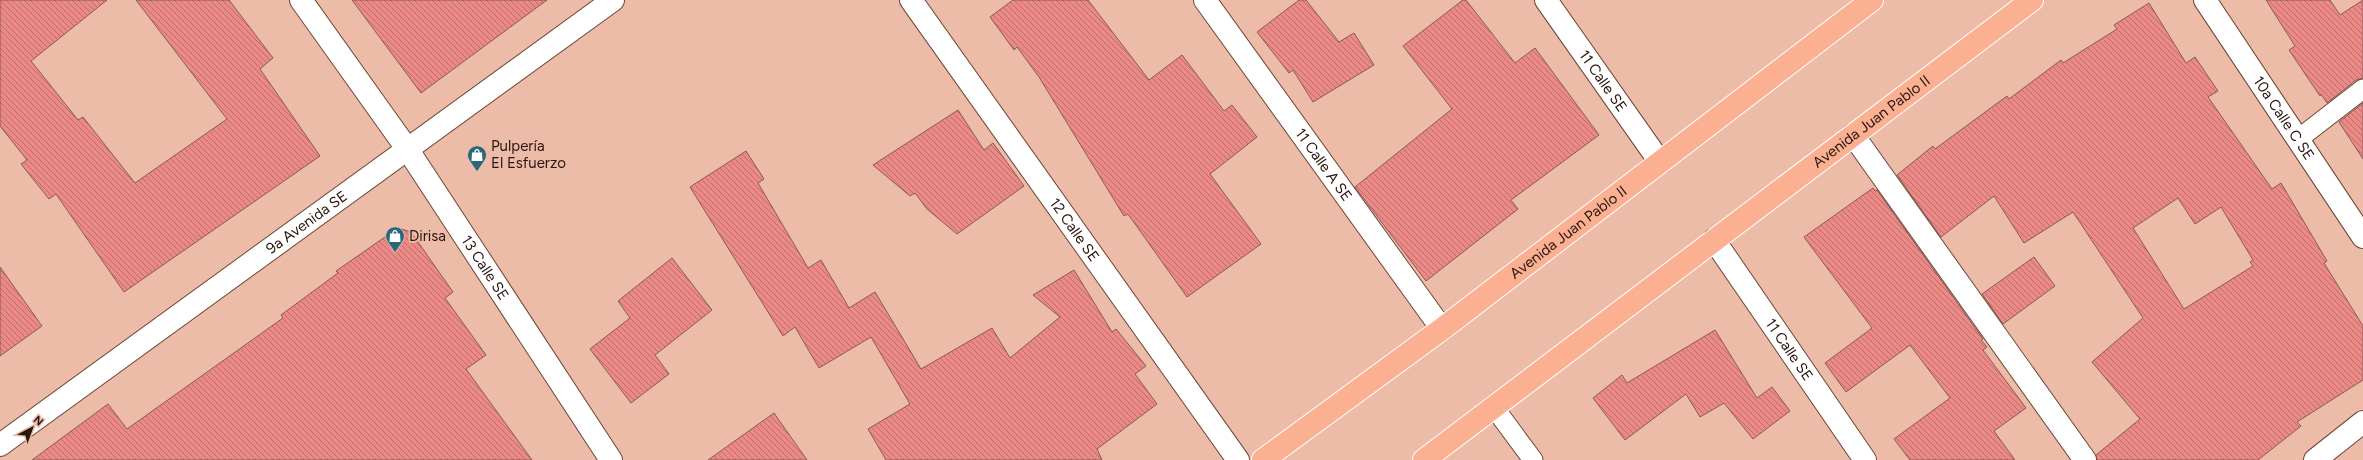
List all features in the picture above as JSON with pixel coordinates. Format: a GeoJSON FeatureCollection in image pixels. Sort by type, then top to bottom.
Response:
{"type":"FeatureCollection","features":[{"type":"Feature","properties":{"kind":"highway","name":"Avenida Juan Pablo II"},"geometry":{"type":"LineString","coordinates":[[1263,460],[1442,329],[1872,0]]}},
{"type":"Feature","properties":{"kind":"highway","name":"Avenida Juan Pablo II"},"geometry":{"type":"LineString","coordinates":[[1424,460],[1493,406],[2032,0]]}},
{"type":"Feature","properties":{"kind":"street","name":"13 Calle SE"},"geometry":{"type":"LineString","coordinates":[[301,0],[408,150],[611,460]]}},
{"type":"Feature","properties":{"kind":"street","name":"9a Avenida SE"},"geometry":{"type":"LineString","coordinates":[[0,445],[613,0]]}},
{"type":"Feature","properties":{"kind":"street","name":"12 Calle SE"},"geometry":{"type":"LineString","coordinates":[[910,0],[1238,460]]}},
{"type":"Feature","properties":{"kind":"street","name":"11 Calle A SE"},"geometry":{"type":"LineString","coordinates":[[1205,0],[1442,329]]}},
{"type":"Feature","properties":{"kind":"street","name":"11 Calle SE"},"geometry":{"type":"LineString","coordinates":[[1546,0],[1660,162]]}},
{"type":"Feature","properties":{"kind":"street","name":"10a Calle C SE"},"geometry":{"type":"LineString","coordinates":[[2205,0],[2363,237]]}},
{"type":"Feature","properties":{"kind":"street"},"geometry":{"type":"LineString","coordinates":[[1853,135],[2085,460]]}},
{"type":"Feature","properties":{"kind":"street","name":"11 Calle SE"},"geometry":{"type":"LineString","coordinates":[[1714,240],[1865,460]]}},
{"type":"Feature","properties":{"kind":"street"},"geometry":{"type":"LineString","coordinates":[[2315,460],[2363,422]]}},
{"type":"Feature","properties":{"kind":"lane"},"geometry":{"type":"LineString","coordinates":[[2297,140],[2363,89]]}},
{"type":"Feature","properties":{"kind":"lane"},"geometry":{"type":"LineString","coordinates":[[1493,406],[1533,460]]}},
{"type":"Feature","properties":{"kind":"building"},"geometry":{"type":"Polygon","coordinates":[[[0,0],[107,0],[31,61],[78,120],[83,117],[135,183],[227,119],[136,0],[229,0],[273,58],[260,69],[320,156],[124,292],[56,194],[49,199],[21,164],[27,160],[0,126],[0,0]]]}},
{"type":"Feature","properties":{"kind":"building"},"geometry":{"type":"Polygon","coordinates":[[[352,0],[547,0],[421,93],[352,0]]]}},
{"type":"Feature","properties":{"kind":"building"},"geometry":{"type":"Polygon","coordinates":[[[1013,0],[1088,0],[1149,80],[1182,55],[1224,111],[1232,105],[1257,137],[1210,174],[1261,244],[1187,297],[1128,214],[1124,216],[1039,77],[1017,47],[1014,50],[990,17],[1013,0]]]}},
{"type":"Feature","properties":{"kind":"building"},"geometry":{"type":"Polygon","coordinates":[[[1299,0],[1306,0],[1339,42],[1354,33],[1374,65],[1313,102],[1293,70],[1289,73],[1257,32],[1299,0]]]}},
{"type":"Feature","properties":{"kind":"building"},"geometry":{"type":"Polygon","coordinates":[[[1463,0],[1466,0],[1515,63],[1535,48],[1599,135],[1511,200],[1518,209],[1426,281],[1355,187],[1452,109],[1403,46],[1463,0]]]}},
{"type":"Feature","properties":{"kind":"building"},"geometry":{"type":"Polygon","coordinates":[[[2266,0],[2330,0],[2340,15],[2363,0],[2363,78],[2356,80],[2327,103],[2321,94],[2320,96],[2289,50],[2295,46],[2266,0]]]}},
{"type":"Feature","properties":{"kind":"building"},"geometry":{"type":"Polygon","coordinates":[[[2149,3],[2186,63],[2195,57],[2218,91],[2208,97],[2272,189],[2281,183],[2327,261],[2324,263],[2363,326],[2363,380],[2297,422],[2301,426],[2258,460],[2097,460],[2096,455],[2140,419],[2092,362],[2143,318],[2073,212],[2024,243],[1994,196],[1941,237],[1897,175],[1933,146],[1935,149],[2007,96],[2009,99],[2061,60],[2063,63],[2117,29],[2114,25],[2149,3]],[[2178,198],[2133,228],[2184,309],[2253,266],[2250,262],[2253,260],[2221,207],[2195,224],[2178,198]]]}},
{"type":"Feature","properties":{"kind":"building"},"geometry":{"type":"Polygon","coordinates":[[[2363,103],[2363,159],[2339,122],[2363,103]]]}},
{"type":"Feature","properties":{"kind":"building"},"geometry":{"type":"Polygon","coordinates":[[[958,110],[984,150],[993,143],[1024,186],[957,234],[927,209],[915,193],[910,196],[873,165],[958,110]]]}},
{"type":"Feature","properties":{"kind":"building"},"geometry":{"type":"Polygon","coordinates":[[[746,151],[764,179],[758,183],[808,268],[821,260],[849,308],[875,292],[921,369],[992,328],[1010,358],[1060,317],[1033,295],[1074,270],[1112,332],[1116,329],[1146,366],[1135,374],[1157,404],[1097,449],[1102,460],[886,460],[868,429],[910,404],[871,337],[819,368],[795,327],[783,336],[690,187],[746,151]]]}},
{"type":"Feature","properties":{"kind":"building"},"geometry":{"type":"Polygon","coordinates":[[[1873,188],[1875,191],[1877,190],[1983,339],[1981,340],[1987,347],[1983,350],[2026,408],[1994,431],[2015,460],[1910,460],[1894,439],[1950,398],[1910,345],[1846,392],[1825,363],[1872,328],[1804,237],[1873,188]]]}},
{"type":"Feature","properties":{"kind":"building"},"geometry":{"type":"Polygon","coordinates":[[[398,228],[411,232],[453,292],[445,298],[486,355],[466,369],[532,460],[32,460],[108,404],[127,429],[283,318],[281,315],[338,273],[336,271],[398,228]]]}},
{"type":"Feature","properties":{"kind":"building"},"geometry":{"type":"Polygon","coordinates":[[[2034,257],[2055,286],[2003,324],[1982,294],[2034,257]]]}},
{"type":"Feature","properties":{"kind":"building"},"geometry":{"type":"Polygon","coordinates":[[[672,258],[712,310],[655,355],[669,374],[631,403],[590,349],[630,318],[618,301],[672,258]]]}},
{"type":"Feature","properties":{"kind":"building"},"geometry":{"type":"Polygon","coordinates":[[[0,267],[42,326],[0,356],[0,267]]]}},
{"type":"Feature","properties":{"kind":"building"},"geometry":{"type":"Polygon","coordinates":[[[1715,330],[1757,398],[1772,387],[1790,411],[1753,439],[1724,403],[1700,417],[1686,394],[1625,440],[1593,398],[1622,375],[1627,383],[1715,330]]]}},
{"type":"Feature","properties":{"kind":"building"},"geometry":{"type":"Polygon","coordinates":[[[774,413],[807,460],[708,460],[774,413]]]}},
{"type":"Feature","properties":{"kind":"place","name":"Pulpería El Esfuerzo"},"geometry":{"type":"Point","coordinates":[477,172]}},
{"type":"Feature","properties":{"kind":"place","name":"Dirisa"},"geometry":{"type":"Point","coordinates":[395,253]}}]}
